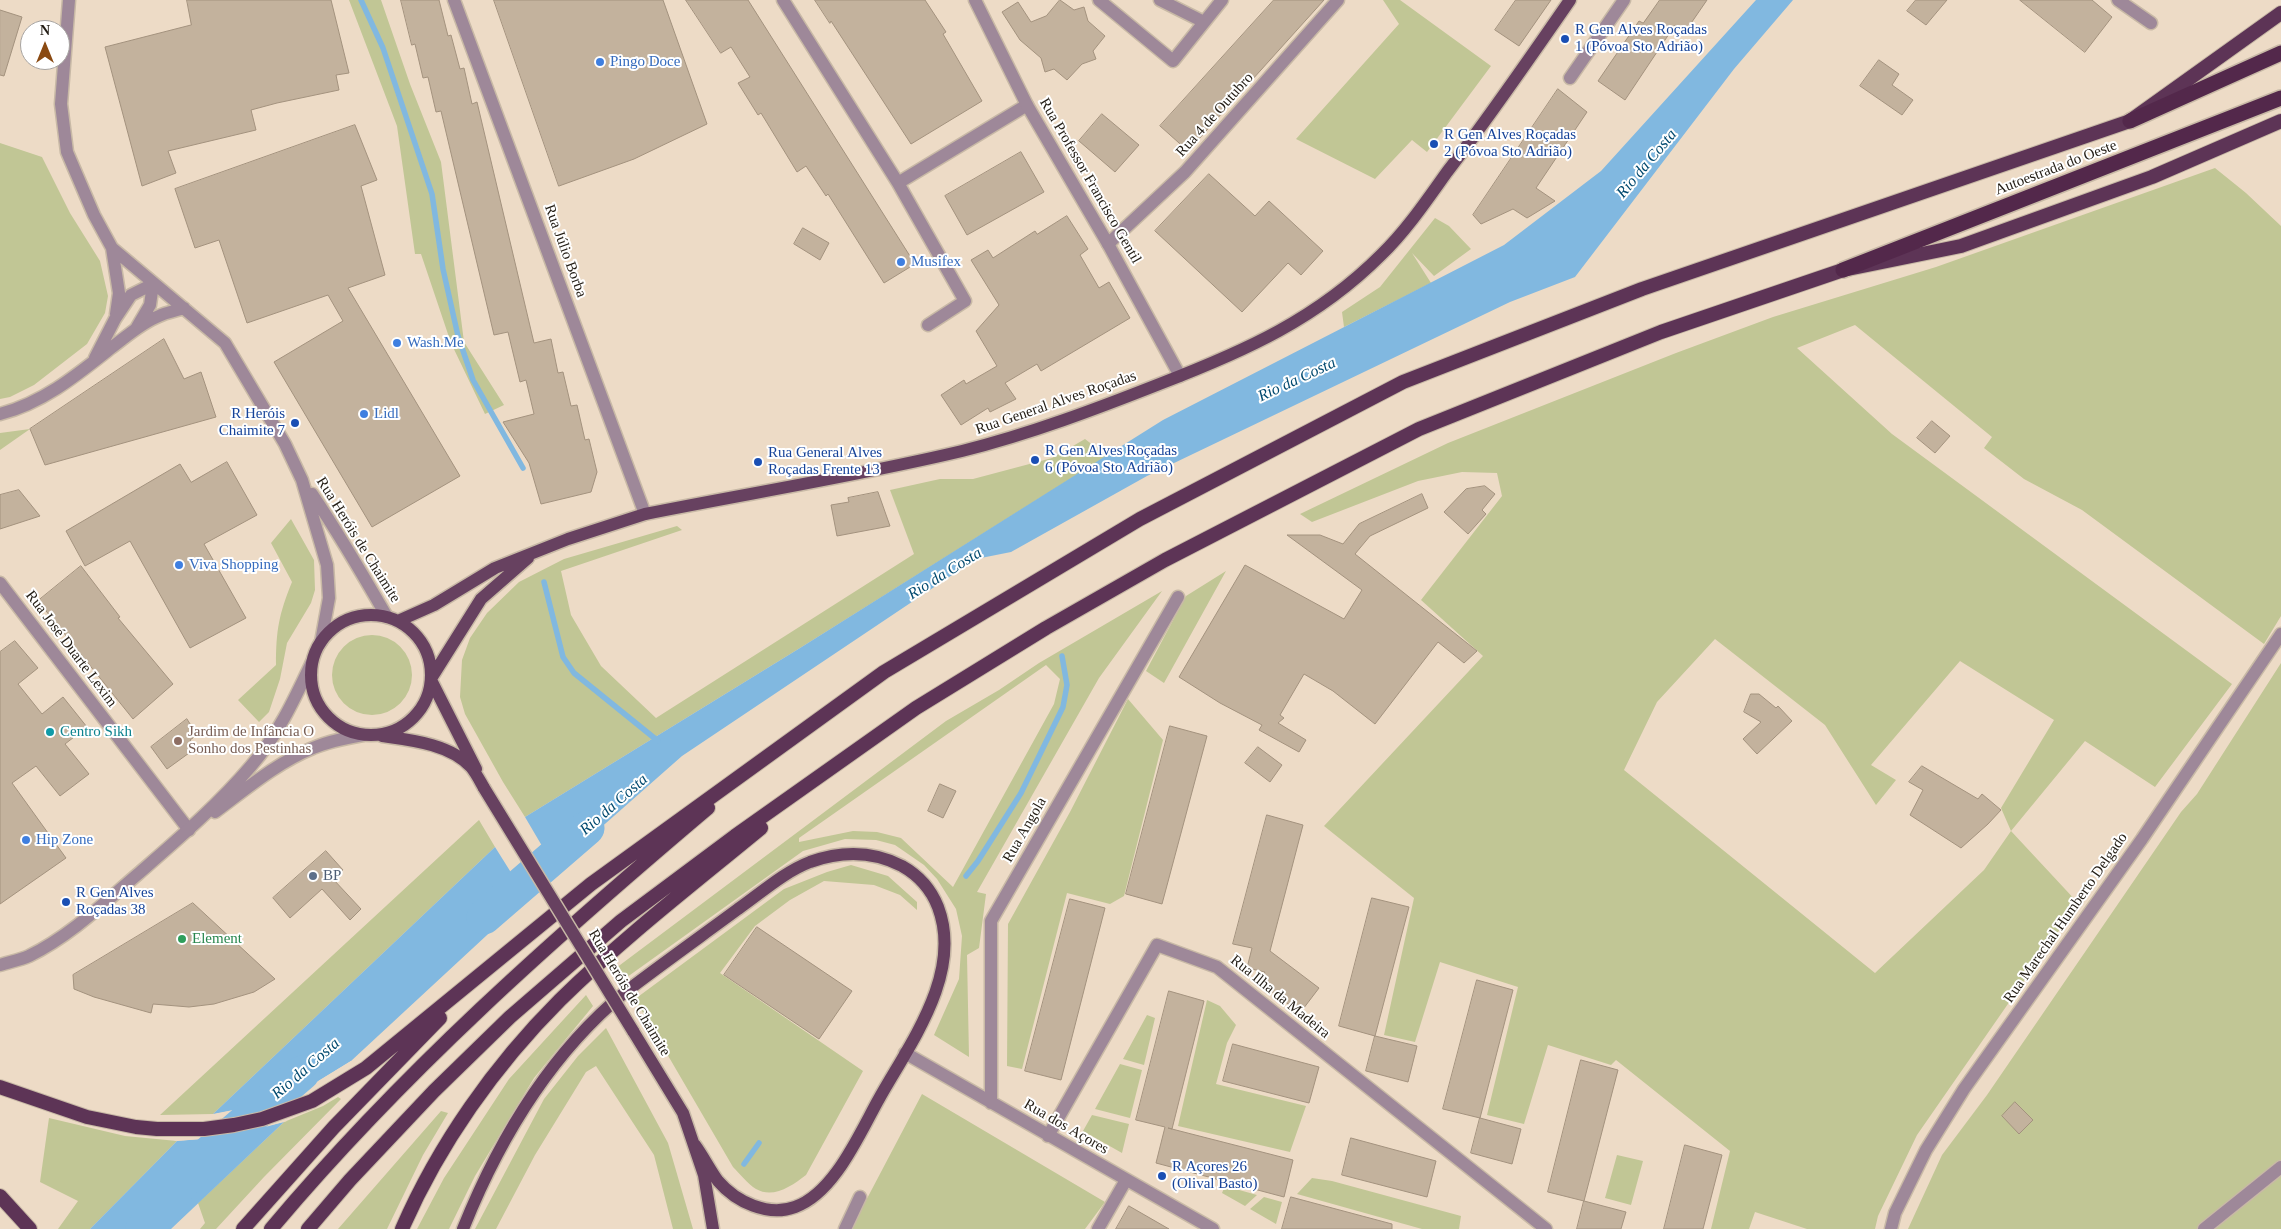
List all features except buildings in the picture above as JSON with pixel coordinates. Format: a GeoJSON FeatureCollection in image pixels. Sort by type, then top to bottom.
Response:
{"type":"FeatureCollection","features":[{"type":"Feature","properties":{"kind":"highway"},"geometry":{"type":"LineString","coordinates":[[2130,121],[2281,13]]}},
{"type":"Feature","properties":{"kind":"highway"},"geometry":{"type":"LineString","coordinates":[[0,1087],[54,1107],[115,1123],[157,1129],[194,1129],[234,1125],[292,1109],[332,1090],[366,1068],[606,872],[884,672],[1140,519],[1403,382],[1642,289],[2130,121],[2281,53]]}},
{"type":"Feature","properties":{"kind":"highway","name":"Autoestrada do Oeste"},"geometry":{"type":"LineString","coordinates":[[1843,270],[2281,98]]}},
{"type":"Feature","properties":{"kind":"highway"},"geometry":{"type":"LineString","coordinates":[[308,1229],[350,1180],[428,1098],[554,978],[628,916],[743,831],[916,708],[1046,628],[1165,560],[1419,429],[1661,332],[1843,270],[1961,246],[2152,176],[2281,121]]}},
{"type":"Feature","properties":{"kind":"highway"},"geometry":{"type":"LineString","coordinates":[[272,1229],[341,1149],[469,1019],[551,942],[621,881],[780,748]]}},
{"type":"Feature","properties":{"kind":"highway"},"geometry":{"type":"LineString","coordinates":[[402,1229],[430,1175],[462,1120],[481,1092],[544,1018],[561,1000],[660,911],[839,764]]}},
{"type":"Feature","properties":{"kind":"highway"},"geometry":{"type":"LineString","coordinates":[[242,1229],[322,1139],[384,1075],[528,936]]}},
{"type":"Feature","properties":{"kind":"highway"},"geometry":{"type":"LineString","coordinates":[[0,1196],[30,1229]]}},
{"type":"Feature","properties":{"kind":"main road","name":"Rua General Alves Roçadas"},"geometry":{"type":"LineString","coordinates":[[534,553],[481,599],[432,680],[426,702],[415,717],[398,729],[376,735],[363,735],[339,726],[322,710],[312,686],[312,662],[321,642],[337,625],[351,618],[371,615],[392,619],[434,604],[495,568],[534,553],[603,527],[645,514],[962,451],[1046,427],[1180,376],[1275,335],[1320,308],[1382,255],[1417,213],[1457,159],[1570,0]]}},
{"type":"Feature","properties":{"kind":"main road"},"geometry":{"type":"LineString","coordinates":[[392,619],[411,629],[422,642],[429,656],[432,680]]}},
{"type":"Feature","properties":{"kind":"main road","name":"Rua Heróis de Chaimite"},"geometry":{"type":"LineString","coordinates":[[432,680],[484,788]]}},
{"type":"Feature","properties":{"kind":"main road","name":"Rua Heróis de Chaimite"},"geometry":{"type":"LineString","coordinates":[[376,735],[427,744],[446,751],[471,767],[683,1113],[695,1145],[710,1204],[713,1229]]}},
{"type":"Feature","properties":{"kind":"main road"},"geometry":{"type":"LineString","coordinates":[[463,1229],[490,1170],[532,1096],[567,1047],[586,1026],[624,993],[769,887],[808,863],[828,856],[848,854],[889,859],[918,877],[935,898],[942,916],[944,933],[943,963],[932,1000],[905,1053],[850,1151],[832,1179],[820,1193],[794,1208],[761,1209],[746,1203],[732,1194],[718,1181],[695,1145]]}},
{"type":"Feature","properties":{"kind":"street","name":"Rua Heróis de Chaimite"},"geometry":{"type":"LineString","coordinates":[[69,0],[61,104],[66,152],[94,215],[112,248],[225,343],[285,444],[302,480],[312,508],[328,574],[329,598],[321,642]]}},
{"type":"Feature","properties":{"kind":"street","name":"Rua Júlio Borba"},"geometry":{"type":"LineString","coordinates":[[454,0],[645,514]]}},
{"type":"Feature","properties":{"kind":"street"},"geometry":{"type":"LineString","coordinates":[[783,0],[898,183],[965,301],[928,325]]}},
{"type":"Feature","properties":{"kind":"street","name":"Rua Professor Francisco Gentil"},"geometry":{"type":"LineString","coordinates":[[975,0],[1027,105],[1108,244],[1180,376]]}},
{"type":"Feature","properties":{"kind":"street"},"geometry":{"type":"LineString","coordinates":[[1099,0],[1173,61],[1222,0]]}},
{"type":"Feature","properties":{"kind":"street"},"geometry":{"type":"LineString","coordinates":[[1160,0],[1204,22]]}},
{"type":"Feature","properties":{"kind":"street","name":"Rua 4 de Outubro"},"geometry":{"type":"LineString","coordinates":[[1108,244],[1185,172],[1338,0]]}},
{"type":"Feature","properties":{"kind":"street"},"geometry":{"type":"LineString","coordinates":[[1570,78],[1624,0]]}},
{"type":"Feature","properties":{"kind":"street"},"geometry":{"type":"LineString","coordinates":[[2118,0],[2151,23]]}},
{"type":"Feature","properties":{"kind":"street"},"geometry":{"type":"LineString","coordinates":[[898,183],[1027,105]]}},
{"type":"Feature","properties":{"kind":"street"},"geometry":{"type":"LineString","coordinates":[[112,248],[119,293],[115,319]]}},
{"type":"Feature","properties":{"kind":"street"},"geometry":{"type":"LineString","coordinates":[[92,363],[115,319],[131,295],[153,284]]}},
{"type":"Feature","properties":{"kind":"street"},"geometry":{"type":"LineString","coordinates":[[136,329],[150,305],[153,284]]}},
{"type":"Feature","properties":{"kind":"street"},"geometry":{"type":"LineString","coordinates":[[0,414],[28,405],[49,394],[136,329],[159,315],[184,308]]}},
{"type":"Feature","properties":{"kind":"street","name":"Rua Heróis de Chaimite"},"geometry":{"type":"LineString","coordinates":[[302,480],[358,564],[366,583],[392,619]]}},
{"type":"Feature","properties":{"kind":"street","name":"Rua José Duarte Lexim"},"geometry":{"type":"LineString","coordinates":[[0,583],[189,830]]}},
{"type":"Feature","properties":{"kind":"street","name":"Rua Angola"},"geometry":{"type":"LineString","coordinates":[[991,1103],[992,921],[1178,597]]}},
{"type":"Feature","properties":{"kind":"street","name":"Rua Marechal Humberto Delgado"},"geometry":{"type":"LineString","coordinates":[[1891,1229],[1895,1213],[1926,1150],[1964,1090],[2142,838],[2281,634]]}},
{"type":"Feature","properties":{"kind":"street","name":"Rua General Alves Roçadas"},"geometry":{"type":"LineString","coordinates":[[0,965],[28,956],[64,935],[189,830],[251,767],[281,724],[312,662]]}},
{"type":"Feature","properties":{"kind":"street","name":"Rua General Alves Roçadas"},"geometry":{"type":"LineString","coordinates":[[189,830],[275,769],[297,756],[328,742],[363,735]]}},
{"type":"Feature","properties":{"kind":"street","name":"Rua Ilha da Madeira"},"geometry":{"type":"LineString","coordinates":[[1048,1136],[1157,945],[1217,967],[1546,1229]]}},
{"type":"Feature","properties":{"kind":"street","name":"Rua dos Açores"},"geometry":{"type":"LineString","coordinates":[[905,1053],[1213,1229]]}},
{"type":"Feature","properties":{"kind":"street"},"geometry":{"type":"LineString","coordinates":[[2204,1229],[2281,1167]]}},
{"type":"Feature","properties":{"kind":"street"},"geometry":{"type":"LineString","coordinates":[[1098,1229],[1126,1180]]}},
{"type":"Feature","properties":{"kind":"street"},"geometry":{"type":"LineString","coordinates":[[845,1229],[860,1197]]}},
{"type":"Feature","properties":{"kind":"green space"},"geometry":{"type":"Polygon","coordinates":[[[349,0],[381,0],[410,84],[441,162],[464,342],[504,405],[485,414],[451,343],[421,254],[415,254],[397,126],[349,0]]]}},
{"type":"Feature","properties":{"kind":"green space"},"geometry":{"type":"Polygon","coordinates":[[[1383,0],[1400,0],[1491,66],[1427,152],[1412,140],[1375,179],[1296,139],[1399,24],[1383,0]]]}},
{"type":"Feature","properties":{"kind":"green space"},"geometry":{"type":"Polygon","coordinates":[[[0,143],[42,157],[70,213],[100,261],[108,296],[105,313],[87,344],[34,385],[10,397],[0,399],[0,143]]]}},
{"type":"Feature","properties":{"kind":"green space"},"geometry":{"type":"Polygon","coordinates":[[[2215,168],[2246,193],[2281,226],[2281,616],[2264,644],[2082,510],[2024,479],[1984,448],[1992,437],[1855,325],[1797,348],[1892,434],[2232,684],[2155,787],[2085,741],[2011,831],[2078,903],[1917,1135],[1878,1216],[1875,1229],[1807,1229],[1755,1212],[1749,1229],[1711,1229],[1730,1151],[1616,1060],[1611,1065],[1548,1045],[1524,1124],[1487,1115],[1518,987],[1440,962],[1415,1042],[1384,1035],[1414,898],[1324,826],[1483,656],[1421,600],[1502,496],[1497,473],[1462,472],[1418,481],[1312,522],[1300,514],[1448,443],[1676,353],[1773,317],[1936,267],[2215,168]],[[1715,639],[1657,702],[1624,770],[1875,973],[1984,870],[2011,831],[2001,808],[2054,720],[1960,661],[1871,765],[1896,780],[1876,805],[1825,725],[1715,639]]]}},
{"type":"Feature","properties":{"kind":"green space"},"geometry":{"type":"Polygon","coordinates":[[[1435,218],[1449,226],[1471,249],[1434,276],[1412,253],[1431,283],[1344,327],[1342,312],[1380,287],[1435,218]]]}},
{"type":"Feature","properties":{"kind":"green space"},"geometry":{"type":"Polygon","coordinates":[[[30,429],[0,450],[0,433],[30,429]]]}},
{"type":"Feature","properties":{"kind":"green space"},"geometry":{"type":"Polygon","coordinates":[[[1085,439],[1107,456],[525,817],[465,714],[460,697],[462,660],[470,638],[487,613],[519,582],[564,559],[677,526],[682,530],[561,571],[571,615],[601,666],[656,718],[914,554],[890,490],[940,479],[973,479],[1052,458],[1085,439]]]}},
{"type":"Feature","properties":{"kind":"green space"},"geometry":{"type":"Polygon","coordinates":[[[291,519],[314,560],[315,590],[311,603],[287,643],[280,679],[269,712],[259,722],[238,700],[276,665],[279,622],[292,582],[271,543],[291,519]]]}},
{"type":"Feature","properties":{"kind":"green space"},"geometry":{"type":"Polygon","coordinates":[[[1226,571],[1164,683],[1146,671],[1186,596],[1226,571]]]}},
{"type":"Feature","properties":{"kind":"green space"},"geometry":{"type":"Polygon","coordinates":[[[1162,591],[1099,678],[977,892],[986,894],[979,948],[967,955],[969,1057],[934,1035],[959,979],[962,936],[956,909],[937,879],[924,865],[895,845],[876,840],[845,839],[803,851],[623,980],[616,968],[946,721],[999,690],[1039,663],[1162,591]],[[1046,665],[799,838],[799,842],[853,831],[877,832],[901,838],[953,887],[1054,704],[1060,679],[1046,665]]]}},
{"type":"Feature","properties":{"kind":"green space"},"geometry":{"type":"Polygon","coordinates":[[[372,635],[387,638],[400,647],[409,660],[412,675],[409,690],[400,703],[387,712],[372,715],[357,712],[344,703],[335,690],[332,675],[335,660],[344,647],[357,638],[372,635]]]}},
{"type":"Feature","properties":{"kind":"green space"},"geometry":{"type":"Polygon","coordinates":[[[2281,663],[2281,1229],[1908,1229],[1942,1155],[1987,1095],[2181,812],[2197,794],[2281,663]]]}},
{"type":"Feature","properties":{"kind":"green space"},"geometry":{"type":"Polygon","coordinates":[[[1128,699],[1163,740],[1124,896],[1110,904],[1067,893],[1022,1069],[1007,1066],[1008,924],[1070,812],[1128,699]]]}},
{"type":"Feature","properties":{"kind":"green space"},"geometry":{"type":"Polygon","coordinates":[[[479,820],[495,847],[213,1114],[160,1115],[479,820]]]}},
{"type":"Feature","properties":{"kind":"green space"},"geometry":{"type":"Polygon","coordinates":[[[851,865],[888,876],[917,902],[917,910],[900,895],[874,885],[824,881],[790,900],[755,926],[720,973],[863,1071],[806,1175],[782,1190],[769,1193],[762,1192],[750,1184],[733,1167],[635,999],[784,889],[827,872],[851,865]]]}},
{"type":"Feature","properties":{"kind":"green space"},"geometry":{"type":"Polygon","coordinates":[[[586,995],[593,1006],[534,1078],[475,1176],[449,1229],[417,1229],[444,1178],[509,1079],[586,995]]]}},
{"type":"Feature","properties":{"kind":"green space"},"geometry":{"type":"Polygon","coordinates":[[[1207,1000],[1220,1006],[1236,1025],[1227,1043],[1216,1084],[1306,1106],[1290,1152],[1178,1126],[1207,1000]]]}},
{"type":"Feature","properties":{"kind":"green space"},"geometry":{"type":"Polygon","coordinates":[[[1147,1015],[1155,1018],[1144,1065],[1123,1059],[1147,1015]]]}},
{"type":"Feature","properties":{"kind":"green space"},"geometry":{"type":"Polygon","coordinates":[[[606,1028],[668,1143],[693,1229],[673,1229],[654,1155],[596,1066],[586,1072],[535,1155],[496,1229],[475,1229],[544,1099],[578,1056],[606,1028]]]}},
{"type":"Feature","properties":{"kind":"green space"},"geometry":{"type":"Polygon","coordinates":[[[1120,1064],[1142,1070],[1130,1118],[1095,1109],[1120,1064]]]}},
{"type":"Feature","properties":{"kind":"green space"},"geometry":{"type":"Polygon","coordinates":[[[922,1094],[1105,1202],[1085,1229],[851,1229],[922,1094]]]}},
{"type":"Feature","properties":{"kind":"green space"},"geometry":{"type":"Polygon","coordinates":[[[338,1097],[341,1099],[216,1229],[200,1229],[205,1223],[198,1203],[284,1122],[323,1106],[338,1097]]]}},
{"type":"Feature","properties":{"kind":"green space"},"geometry":{"type":"Polygon","coordinates":[[[441,1111],[448,1113],[423,1155],[387,1229],[338,1229],[441,1111]]]}},
{"type":"Feature","properties":{"kind":"green space"},"geometry":{"type":"Polygon","coordinates":[[[1092,1115],[1129,1124],[1122,1153],[1083,1131],[1092,1115]]]}},
{"type":"Feature","properties":{"kind":"green space"},"geometry":{"type":"Polygon","coordinates":[[[49,1118],[125,1136],[177,1141],[90,1229],[58,1229],[78,1201],[40,1182],[49,1118]]]}},
{"type":"Feature","properties":{"kind":"green space"},"geometry":{"type":"Polygon","coordinates":[[[1617,1155],[1643,1161],[1631,1205],[1605,1198],[1617,1155]]]}},
{"type":"Feature","properties":{"kind":"green space"},"geometry":{"type":"Polygon","coordinates":[[[1312,1178],[1332,1181],[1461,1216],[1459,1229],[1422,1229],[1297,1194],[1312,1178]]]}},
{"type":"Feature","properties":{"kind":"green space"},"geometry":{"type":"Polygon","coordinates":[[[1225,1186],[1257,1195],[1245,1206],[1222,1193],[1225,1186]]]}},
{"type":"Feature","properties":{"kind":"green space"},"geometry":{"type":"Polygon","coordinates":[[[1264,1197],[1282,1202],[1276,1224],[1250,1209],[1264,1197]]]}},
{"type":"Feature","properties":{"kind":"water"},"geometry":{"type":"Polygon","coordinates":[[[1756,0],[1793,0],[1734,69],[1575,277],[1510,302],[1147,476],[1011,552],[976,559],[682,756],[555,868],[525,817],[800,648],[1163,420],[1504,245],[1601,171],[1756,0]]]}},
{"type":"Feature","properties":{"kind":"water"},"geometry":{"type":"Polygon","coordinates":[[[495,847],[527,898],[351,1061],[284,1100],[213,1114],[495,847]]]}},
{"type":"Feature","properties":{"kind":"water"},"geometry":{"type":"Polygon","coordinates":[[[284,1122],[171,1229],[90,1229],[177,1141],[214,1138],[284,1122]]]}},
{"type":"Feature","properties":{"kind":"pier"},"geometry":{"type":"Polygon","coordinates":[[[351,1061],[352,1063],[304,1094],[284,1102],[213,1116],[210,1115],[284,1100],[351,1061]]]}},
{"type":"Feature","properties":{"kind":"pier"},"geometry":{"type":"Polygon","coordinates":[[[284,1119],[287,1121],[251,1131],[214,1138],[174,1141],[177,1139],[250,1129],[284,1119]]]}},
{"type":"Feature","properties":{"kind":"waterway"},"geometry":{"type":"LineString","coordinates":[[361,0],[383,48],[432,194],[443,269],[458,336],[473,380],[523,468]]}},
{"type":"Feature","properties":{"kind":"waterway"},"geometry":{"type":"LineString","coordinates":[[544,582],[563,657],[574,673],[658,741]]}},
{"type":"Feature","properties":{"kind":"waterway"},"geometry":{"type":"LineString","coordinates":[[966,876],[978,861],[1021,793],[1063,707],[1067,685],[1062,656]]}},
{"type":"Feature","properties":{"kind":"waterway","name":"Rio da Costa"},"geometry":{"type":"LineString","coordinates":[[484,917],[587,828]]}},
{"type":"Feature","properties":{"kind":"waterway","name":"Rio da Costa"},"geometry":{"type":"LineString","coordinates":[[143,1229],[201,1160],[302,1073]]}},
{"type":"Feature","properties":{"kind":"waterway"},"geometry":{"type":"LineString","coordinates":[[744,1164],[759,1143]]}},
{"type":"Feature","properties":{"kind":"place","name":"R Gen Alves Roçadas 1 (Póvoa Sto Adrião)"},"geometry":{"type":"Point","coordinates":[1565,39]}},
{"type":"Feature","properties":{"kind":"place","name":"Pingo Doce"},"geometry":{"type":"Point","coordinates":[600,62]}},
{"type":"Feature","properties":{"kind":"place","name":"R Gen Alves Roçadas 2 (Póvoa Sto Adrião)"},"geometry":{"type":"Point","coordinates":[1434,144]}},
{"type":"Feature","properties":{"kind":"place","name":"Musifex"},"geometry":{"type":"Point","coordinates":[901,262]}},
{"type":"Feature","properties":{"kind":"place","name":"Wash.Me"},"geometry":{"type":"Point","coordinates":[397,343]}},
{"type":"Feature","properties":{"kind":"place","name":"Lidl"},"geometry":{"type":"Point","coordinates":[364,414]}},
{"type":"Feature","properties":{"kind":"place","name":"R Heróis Chaimite 7"},"geometry":{"type":"Point","coordinates":[295,423]}},
{"type":"Feature","properties":{"kind":"place","name":"R Gen Alves Roçadas 6 (Póvoa Sto Adrião)"},"geometry":{"type":"Point","coordinates":[1035,460]}},
{"type":"Feature","properties":{"kind":"place","name":"Rua General Alves Roçadas Frente 13"},"geometry":{"type":"Point","coordinates":[758,462]}},
{"type":"Feature","properties":{"kind":"place","name":"Viva Shopping"},"geometry":{"type":"Point","coordinates":[179,565]}},
{"type":"Feature","properties":{"kind":"place","name":"Centro Sikh"},"geometry":{"type":"Point","coordinates":[50,732]}},
{"type":"Feature","properties":{"kind":"place","name":"Jardim de Infância O Sonho dos Pestinhas"},"geometry":{"type":"Point","coordinates":[178,741]}},
{"type":"Feature","properties":{"kind":"place","name":"Hip Zone"},"geometry":{"type":"Point","coordinates":[26,840]}},
{"type":"Feature","properties":{"kind":"place","name":"BP"},"geometry":{"type":"Point","coordinates":[313,876]}},
{"type":"Feature","properties":{"kind":"place","name":"R Gen Alves Roçadas 38"},"geometry":{"type":"Point","coordinates":[66,902]}},
{"type":"Feature","properties":{"kind":"place","name":"Element"},"geometry":{"type":"Point","coordinates":[182,939]}},
{"type":"Feature","properties":{"kind":"place","name":"R Açores 26 (Olival Basto)"},"geometry":{"type":"Point","coordinates":[1162,1176]}}]}
